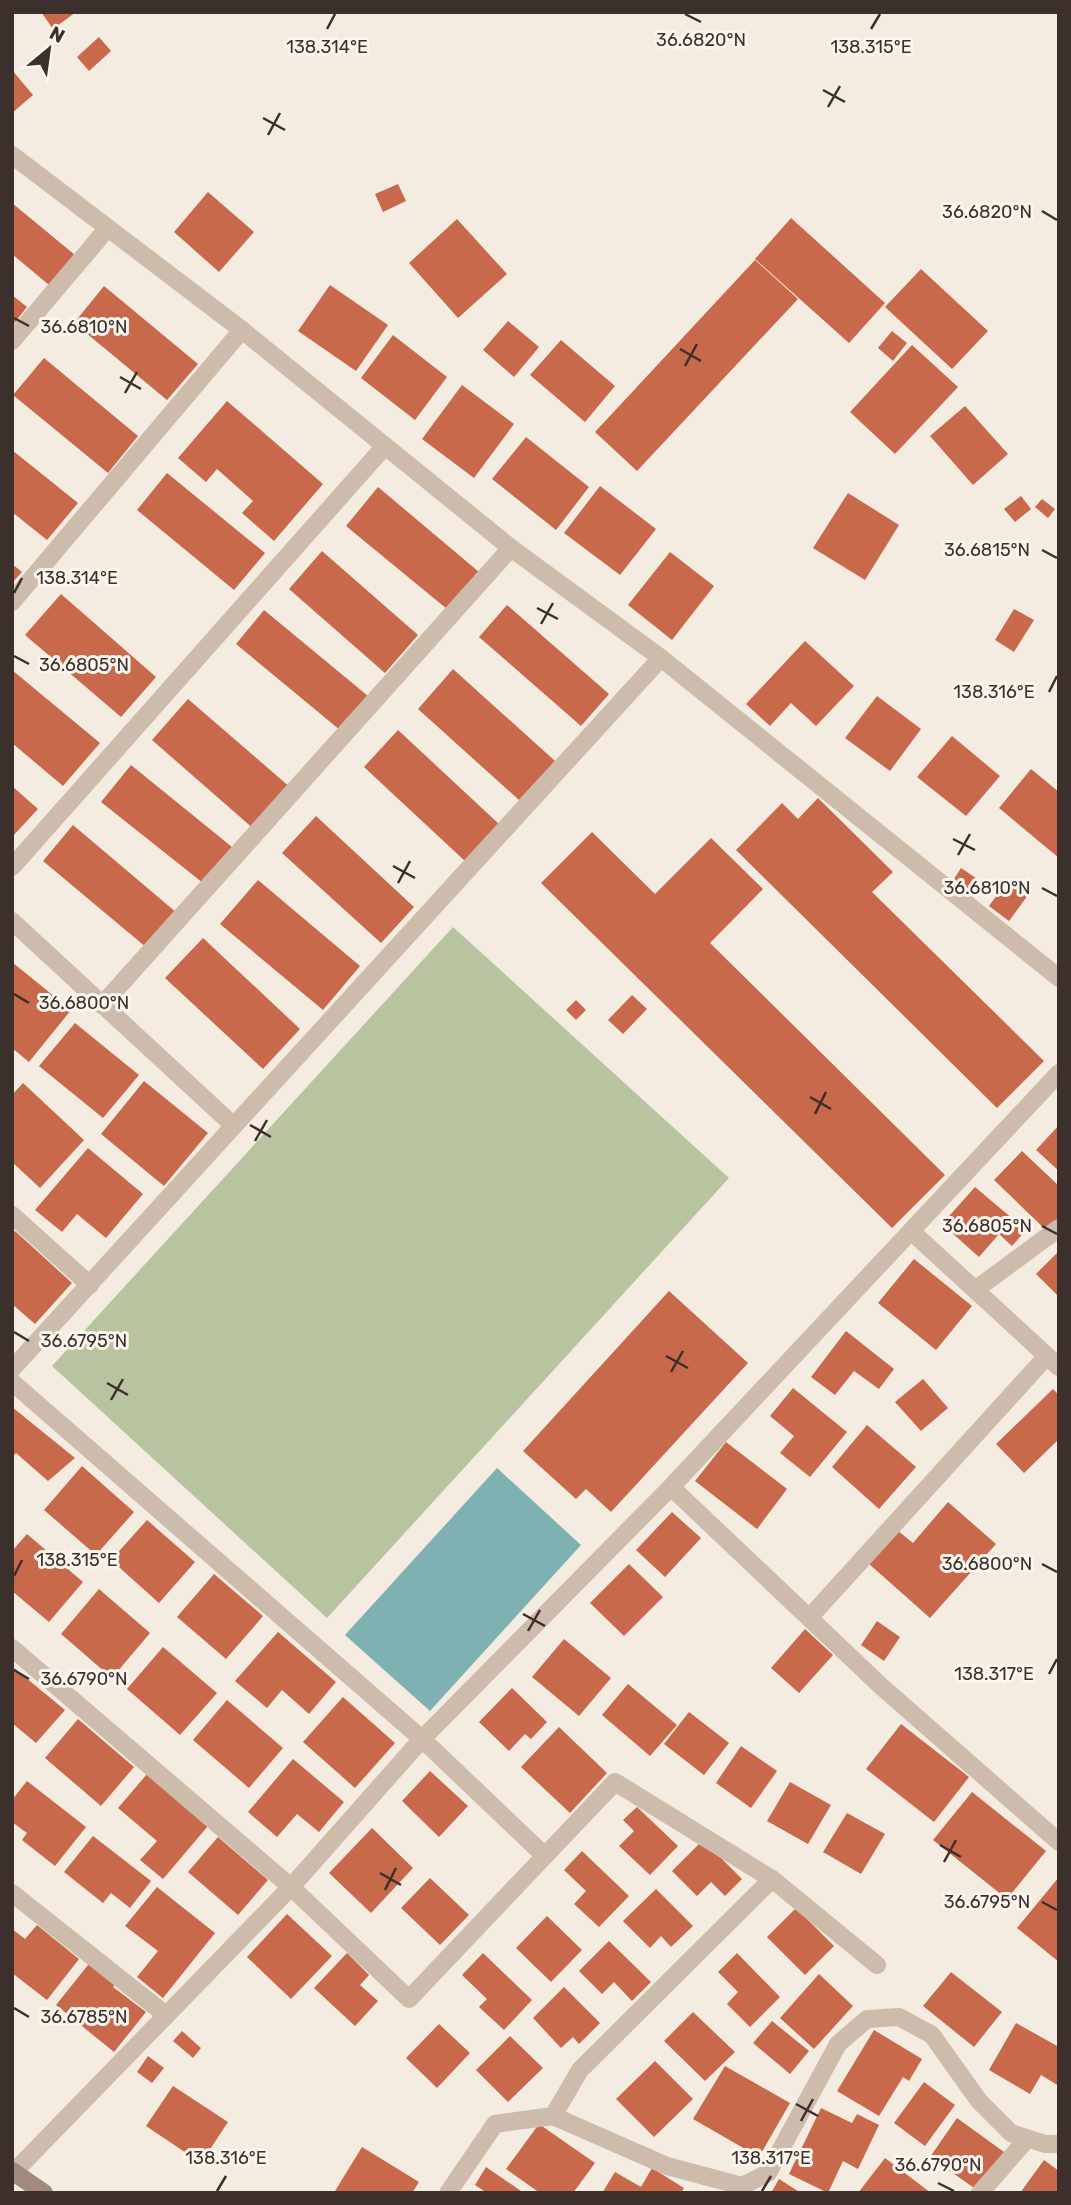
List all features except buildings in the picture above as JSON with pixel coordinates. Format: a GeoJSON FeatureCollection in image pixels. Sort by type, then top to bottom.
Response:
{"type":"FeatureCollection","features":[{"type":"Feature","properties":{"kind":"main road"},"geometry":{"type":"LineString","coordinates":[[13,2172],[44,2193]]}},
{"type":"Feature","properties":{"kind":"street"},"geometry":{"type":"LineString","coordinates":[[12,155],[242,330],[512,548],[661,659],[1059,978]]}},
{"type":"Feature","properties":{"kind":"street"},"geometry":{"type":"LineString","coordinates":[[12,341],[107,229]]}},
{"type":"Feature","properties":{"kind":"street"},"geometry":{"type":"LineString","coordinates":[[12,602],[242,330]]}},
{"type":"Feature","properties":{"kind":"street"},"geometry":{"type":"LineString","coordinates":[[12,867],[385,446]]}},
{"type":"Feature","properties":{"kind":"street"},"geometry":{"type":"LineString","coordinates":[[103,1005],[512,548]]}},
{"type":"Feature","properties":{"kind":"street"},"geometry":{"type":"LineString","coordinates":[[12,1369],[661,659]]}},
{"type":"Feature","properties":{"kind":"street"},"geometry":{"type":"LineString","coordinates":[[12,921],[234,1126]]}},
{"type":"Feature","properties":{"kind":"street"},"geometry":{"type":"LineString","coordinates":[[13,2172],[291,1887],[422,1740],[671,1488],[1059,1073]]}},
{"type":"Feature","properties":{"kind":"street"},"geometry":{"type":"LineString","coordinates":[[12,1215],[90,1284]]}},
{"type":"Feature","properties":{"kind":"street"},"geometry":{"type":"LineString","coordinates":[[975,1290],[1059,1228]]}},
{"type":"Feature","properties":{"kind":"street"},"geometry":{"type":"LineString","coordinates":[[809,1618],[1053,1362],[911,1231]]}},
{"type":"Feature","properties":{"kind":"street"},"geometry":{"type":"LineString","coordinates":[[12,1382],[422,1740],[545,1856]]}},
{"type":"Feature","properties":{"kind":"street"},"geometry":{"type":"LineString","coordinates":[[671,1488],[882,1687],[1059,1842]]}},
{"type":"Feature","properties":{"kind":"street"},"geometry":{"type":"LineString","coordinates":[[12,1648],[291,1887],[409,1999],[615,1783],[772,1879],[877,1965]]}},
{"type":"Feature","properties":{"kind":"street"},"geometry":{"type":"LineString","coordinates":[[552,2116],[580,2070],[772,1879]]}},
{"type":"Feature","properties":{"kind":"street"},"geometry":{"type":"LineString","coordinates":[[12,1893],[166,2015]]}},
{"type":"Feature","properties":{"kind":"street"},"geometry":{"type":"LineString","coordinates":[[448,2193],[495,2124],[552,2116],[667,2166],[742,2186],[768,2173],[838,2044],[867,2019],[899,2017],[932,2035],[979,2101],[1011,2133],[1045,2144],[1059,2144]]}},
{"type":"Feature","properties":{"kind":"street"},"geometry":{"type":"LineString","coordinates":[[980,2193],[1027,2139]]}},
{"type":"Feature","properties":{"kind":"green space"},"geometry":{"type":"Polygon","coordinates":[[[453,927],[729,1178],[327,1618],[52,1366],[453,927]]]}},
{"type":"Feature","properties":{"kind":"water"},"geometry":{"type":"Polygon","coordinates":[[[497,1468],[581,1545],[430,1711],[345,1635],[497,1468]]]}}]}
